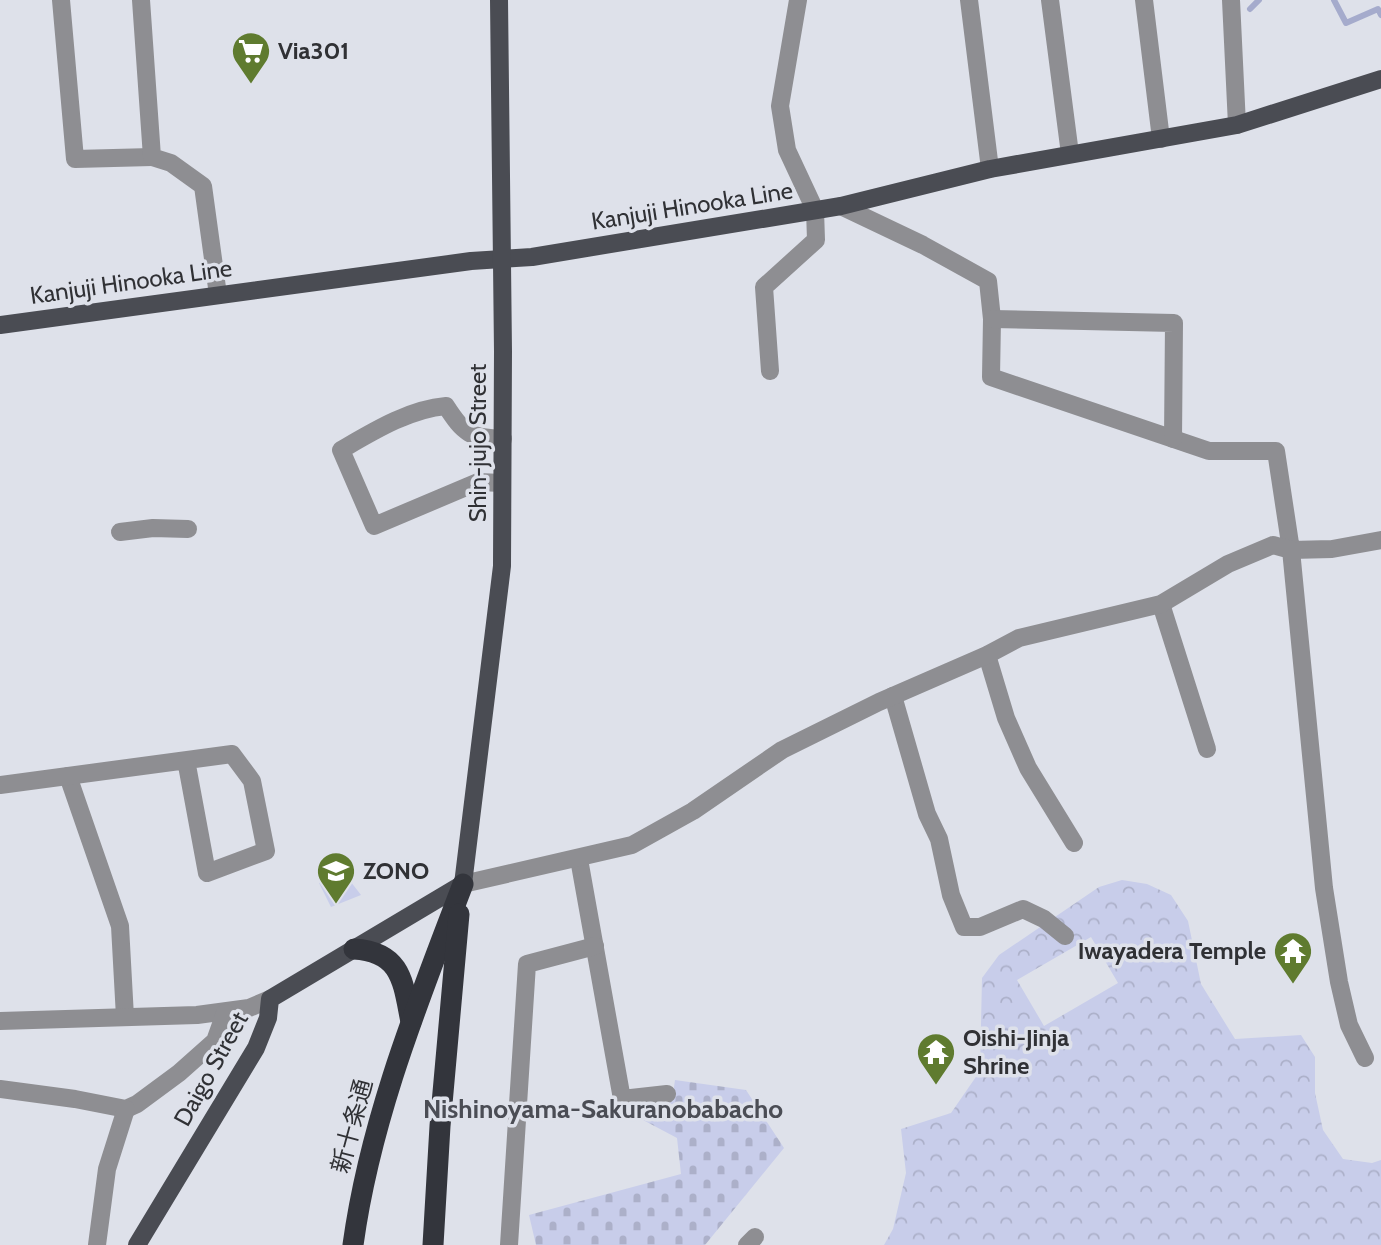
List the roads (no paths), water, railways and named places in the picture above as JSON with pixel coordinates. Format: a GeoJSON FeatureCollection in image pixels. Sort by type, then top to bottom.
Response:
{"type":"FeatureCollection","features":[{"type":"Feature","properties":{"kind":"highway","name":"新十条通"},"geometry":{"type":"LineString","coordinates":[[353,1245],[378,1124],[411,1022],[463,884]]}},
{"type":"Feature","properties":{"kind":"highway"},"geometry":{"type":"LineString","coordinates":[[433,1245],[440,1126],[463,884]]}},
{"type":"Feature","properties":{"kind":"highway"},"geometry":{"type":"LineString","coordinates":[[354,950],[379,953],[396,968],[411,1022]]}},
{"type":"Feature","properties":{"kind":"main road","name":"Shin-jujo Street"},"geometry":{"type":"LineString","coordinates":[[463,884],[502,566],[499,0]]}},
{"type":"Feature","properties":{"kind":"main road","name":"Kanjuji Hinooka Line"},"geometry":{"type":"LineString","coordinates":[[0,325],[502,258],[544,255],[816,210],[990,169],[1237,125],[1381,79]]}},
{"type":"Feature","properties":{"kind":"main road","name":"Daigo Street"},"geometry":{"type":"LineString","coordinates":[[137,1245],[256,1048],[268,1018],[270,999],[463,884]]}},
{"type":"Feature","properties":{"kind":"street"},"geometry":{"type":"LineString","coordinates":[[61,0],[75,159],[152,157],[171,163],[203,186],[218,295]]}},
{"type":"Feature","properties":{"kind":"street"},"geometry":{"type":"LineString","coordinates":[[141,0],[152,157]]}},
{"type":"Feature","properties":{"kind":"street"},"geometry":{"type":"LineString","coordinates":[[770,371],[764,287],[816,240],[816,210],[787,150],[780,106],[798,0]]}},
{"type":"Feature","properties":{"kind":"street"},"geometry":{"type":"LineString","coordinates":[[969,0],[990,169]]}},
{"type":"Feature","properties":{"kind":"street"},"geometry":{"type":"LineString","coordinates":[[1050,0],[1070,154]]}},
{"type":"Feature","properties":{"kind":"street"},"geometry":{"type":"LineString","coordinates":[[1144,0],[1161,139]]}},
{"type":"Feature","properties":{"kind":"street"},"geometry":{"type":"LineString","coordinates":[[1231,0],[1237,125]]}},
{"type":"Feature","properties":{"kind":"street"},"geometry":{"type":"LineString","coordinates":[[841,205],[988,281],[992,319],[991,377],[1209,451],[1276,451],[1291,550],[1331,938],[1349,1025],[1365,1058]]}},
{"type":"Feature","properties":{"kind":"street"},"geometry":{"type":"LineString","coordinates":[[992,319],[1174,323],[1173,439]]}},
{"type":"Feature","properties":{"kind":"street"},"geometry":{"type":"LineString","coordinates":[[502,483],[478,482],[374,526],[341,450],[372,432],[411,415],[446,406],[461,428],[477,438],[503,439]]}},
{"type":"Feature","properties":{"kind":"street"},"geometry":{"type":"LineString","coordinates":[[120,532],[188,528]]}},
{"type":"Feature","properties":{"kind":"street"},"geometry":{"type":"LineString","coordinates":[[463,884],[632,845],[693,811],[782,750],[1019,638],[1161,604],[1239,559],[1273,545],[1291,550],[1332,549],[1381,540]]}},
{"type":"Feature","properties":{"kind":"street"},"geometry":{"type":"LineString","coordinates":[[1161,604],[1207,749]]}},
{"type":"Feature","properties":{"kind":"street"},"geometry":{"type":"LineString","coordinates":[[987,655],[1006,718],[1028,768],[1074,843]]}},
{"type":"Feature","properties":{"kind":"street"},"geometry":{"type":"LineString","coordinates":[[893,696],[926,814],[939,839],[951,895],[964,927],[980,927],[1023,909],[1044,919],[1065,936]]}},
{"type":"Feature","properties":{"kind":"street"},"geometry":{"type":"LineString","coordinates":[[0,785],[186,760],[232,754],[252,781],[265,851],[207,873],[186,760]]}},
{"type":"Feature","properties":{"kind":"street"},"geometry":{"type":"LineString","coordinates":[[68,776],[120,926],[125,1017]]}},
{"type":"Feature","properties":{"kind":"street"},"geometry":{"type":"LineString","coordinates":[[579,859],[622,1099],[667,1094]]}},
{"type":"Feature","properties":{"kind":"street"},"geometry":{"type":"LineString","coordinates":[[509,1245],[527,964],[595,946]]}},
{"type":"Feature","properties":{"kind":"street"},"geometry":{"type":"LineString","coordinates":[[0,1021],[225,1013],[249,1008],[270,999]]}},
{"type":"Feature","properties":{"kind":"street"},"geometry":{"type":"LineString","coordinates":[[0,1088],[126,1109],[137,1104],[178,1073],[215,1041],[225,1013]]}},
{"type":"Feature","properties":{"kind":"street"},"geometry":{"type":"LineString","coordinates":[[97,1245],[107,1169],[126,1109]]}},
{"type":"Feature","properties":{"kind":"waterway"},"geometry":{"type":"LineString","coordinates":[[1250,9],[1259,0]]}},
{"type":"Feature","properties":{"kind":"waterway"},"geometry":{"type":"LineString","coordinates":[[1334,0],[1346,23],[1378,9],[1381,15]]}},
{"type":"Feature","properties":{"kind":"place","name":"Via301"},"geometry":{"type":"Point","coordinates":[251,85]}},
{"type":"Feature","properties":{"kind":"place","name":"ZONO"},"geometry":{"type":"Point","coordinates":[336,905]}},
{"type":"Feature","properties":{"kind":"place","name":"Iwayadera Temple"},"geometry":{"type":"Point","coordinates":[1293,985]}},
{"type":"Feature","properties":{"kind":"place","name":"Oishi-Jinja Shrine"},"geometry":{"type":"Point","coordinates":[936,1086]}},
{"type":"Feature","properties":{"kind":"district","name":"Nishinoyama-Sakuranobabacho"},"geometry":{"type":"Point","coordinates":[603,1109]}}]}
